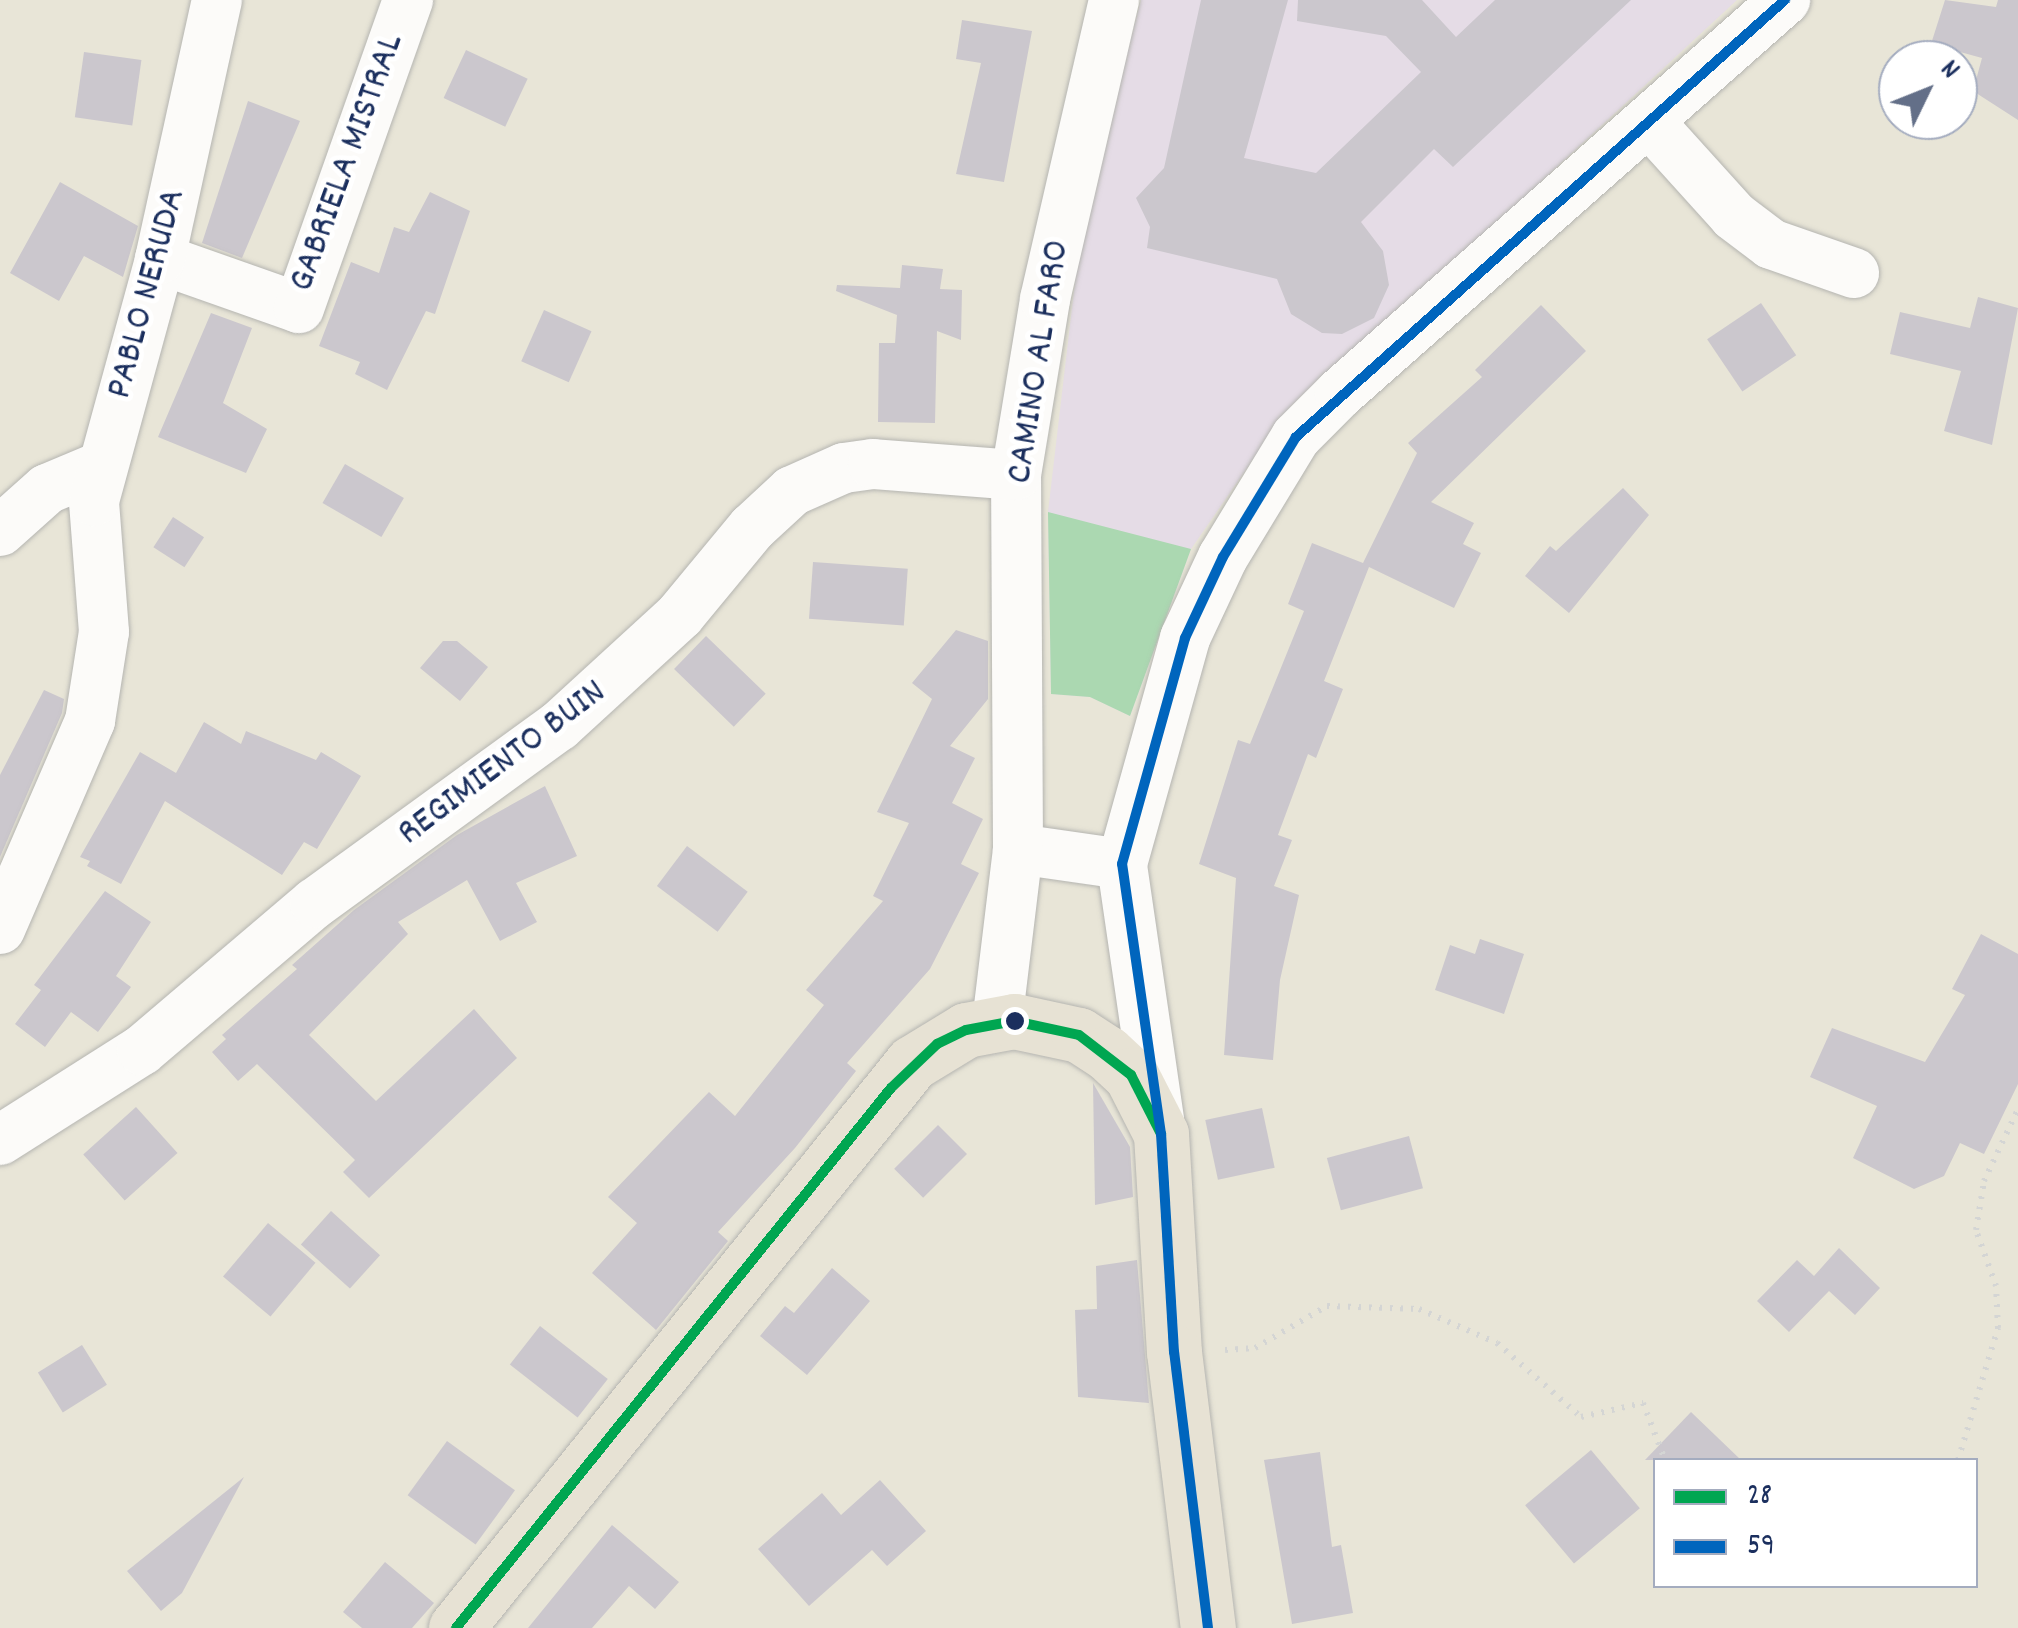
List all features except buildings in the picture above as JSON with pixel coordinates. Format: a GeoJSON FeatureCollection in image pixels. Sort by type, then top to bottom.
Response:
{"type":"FeatureCollection","features":[{"type":"Feature","properties":{"kind":"main road"},"geometry":{"type":"LineString","coordinates":[[456,1628],[912,1063],[966,1030],[997,1022],[1048,1025],[1107,1053],[1131,1075],[1161,1134],[1174,1352],[1208,1628]]}},
{"type":"Feature","properties":{"kind":"street","name":"PABLO NERUDA"},"geometry":{"type":"LineString","coordinates":[[0,929],[73,764],[100,677],[102,602],[92,538],[102,466],[160,259],[217,0]]}},
{"type":"Feature","properties":{"kind":"street","name":"GABRIELA MISTRAL"},"geometry":{"type":"LineString","coordinates":[[160,259],[299,308],[408,0]]}},
{"type":"Feature","properties":{"kind":"street","name":"CAMINO AL FARO"},"geometry":{"type":"LineString","coordinates":[[997,1022],[1018,850],[1016,475],[1045,299],[1114,0]]}},
{"type":"Feature","properties":{"kind":"street"},"geometry":{"type":"LineString","coordinates":[[1161,1134],[1122,864],[1185,638],[1223,557],[1296,437],[1651,124],[1785,0]]}},
{"type":"Feature","properties":{"kind":"street"},"geometry":{"type":"LineString","coordinates":[[1651,124],[1734,216],[1770,244],[1854,273]]}},
{"type":"Feature","properties":{"kind":"street","name":"REGIMIENTO BUIN"},"geometry":{"type":"LineString","coordinates":[[0,1140],[142,1050],[315,903],[559,726],[680,615],[752,528],[792,491],[873,464],[1016,475]]}},
{"type":"Feature","properties":{"kind":"street"},"geometry":{"type":"LineString","coordinates":[[0,531],[47,488],[102,466]]}},
{"type":"Feature","properties":{"kind":"street"},"geometry":{"type":"LineString","coordinates":[[1018,850],[1122,864]]}},
{"type":"Feature","properties":{"kind":"path"},"geometry":{"type":"LineString","coordinates":[[1959,1458],[1998,1328],[1996,1286],[1976,1230],[1984,1180],[2018,1108]]}},
{"type":"Feature","properties":{"kind":"path"},"geometry":{"type":"LineString","coordinates":[[1174,1352],[1254,1348],[1327,1306],[1420,1309],[1497,1343],[1582,1417],[1643,1403],[1664,1458]]}},
{"type":"Feature","properties":{"kind":"shaded area"},"geometry":{"type":"Polygon","coordinates":[[[1141,0],[1737,0],[1274,429],[1191,549],[1130,716],[1090,697],[1051,694],[1048,512],[1082,223],[1141,0]]]}},
{"type":"Feature","properties":{"kind":"green space"},"geometry":{"type":"Polygon","coordinates":[[[1048,512],[1191,549],[1130,716],[1090,697],[1051,694],[1048,512]]]}},
{"type":"Feature","properties":{"kind":"transit line","name":"59"},"geometry":{"type":"LineString","coordinates":[[1208,1628],[1174,1352],[1161,1134],[1122,864],[1185,638],[1223,557],[1296,437],[1785,0]]}},
{"type":"Feature","properties":{"kind":"transit line","name":"28"},"geometry":{"type":"LineString","coordinates":[[456,1628],[891,1088],[937,1044],[966,1030],[1014,1021],[1079,1035],[1131,1075],[1161,1134]]}}]}
